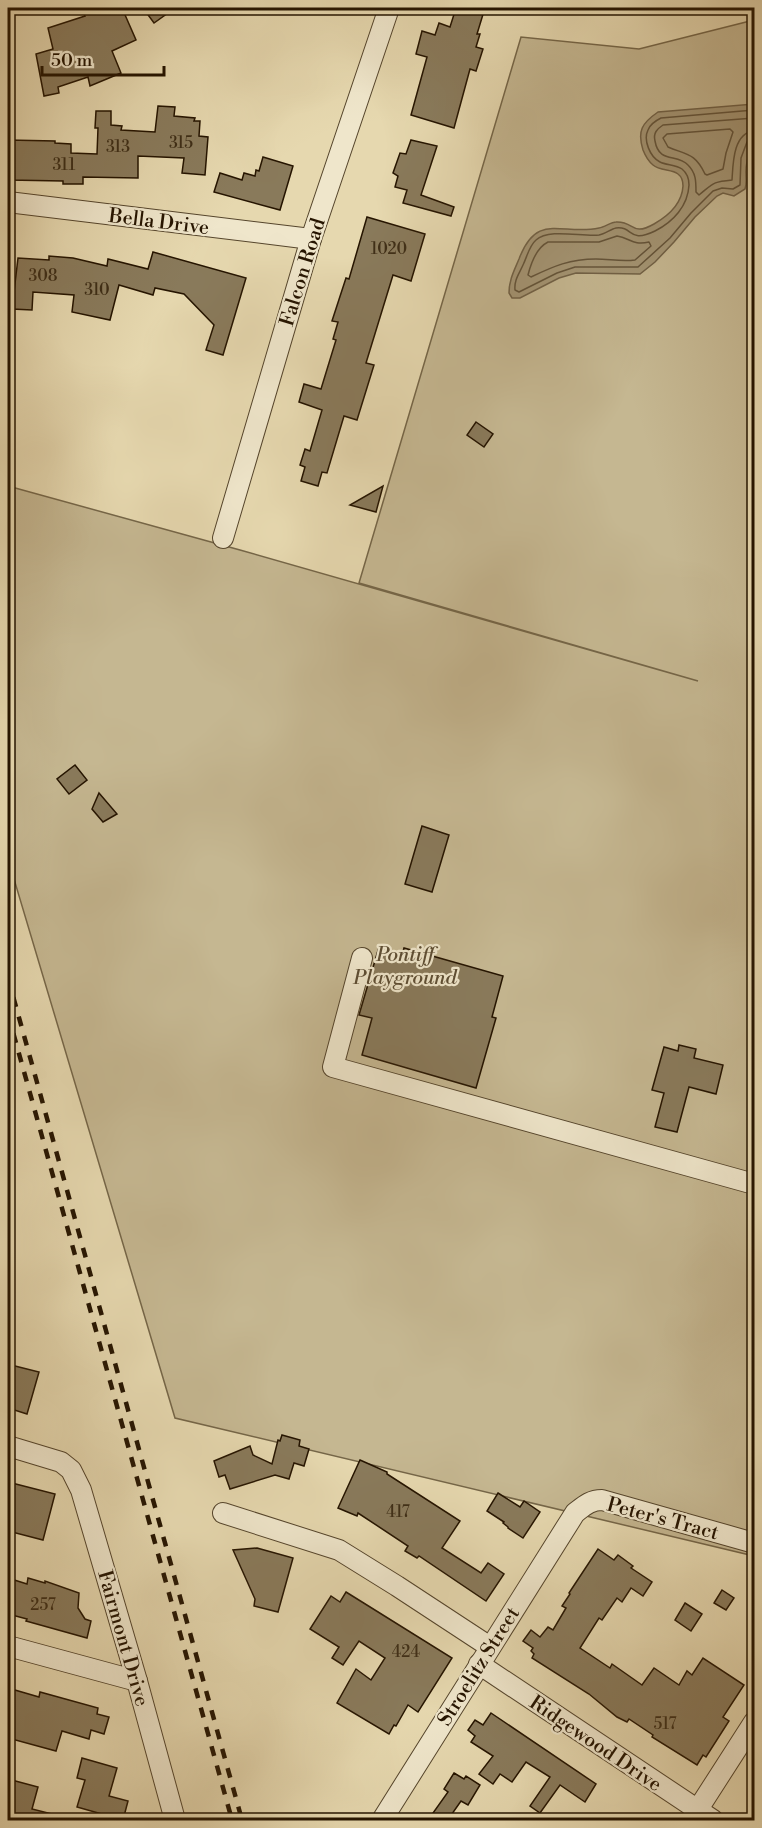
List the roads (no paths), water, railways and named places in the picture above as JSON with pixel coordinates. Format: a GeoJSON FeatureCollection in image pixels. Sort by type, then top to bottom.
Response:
{"type":"FeatureCollection","features":[{"type":"Feature","properties":{"kind":"street","name":"Falcon Road"},"geometry":{"type":"LineString","coordinates":[[223,538],[311,239],[389,8]]}},
{"type":"Feature","properties":{"kind":"street","name":"Bella Drive"},"geometry":{"type":"LineString","coordinates":[[8,202],[311,239]]}},
{"type":"Feature","properties":{"kind":"street"},"geometry":{"type":"LineString","coordinates":[[362,958],[333,1067],[754,1184]]}},
{"type":"Feature","properties":{"kind":"street","name":"Fairmont Drive"},"geometry":{"type":"LineString","coordinates":[[8,1446],[61,1462],[71,1470],[81,1490],[175,1821]]}},
{"type":"Feature","properties":{"kind":"street","name":"Peter's Tract"},"geometry":{"type":"LineString","coordinates":[[575,1513],[593,1500],[602,1500],[754,1543]]}},
{"type":"Feature","properties":{"kind":"street","name":"Stroelitz Street"},"geometry":{"type":"LineString","coordinates":[[382,1821],[575,1513]]}},
{"type":"Feature","properties":{"kind":"street"},"geometry":{"type":"LineString","coordinates":[[223,1514],[339,1550],[490,1647]]}},
{"type":"Feature","properties":{"kind":"street"},"geometry":{"type":"LineString","coordinates":[[8,1646],[137,1681]]}},
{"type":"Feature","properties":{"kind":"street","name":"Ridgewood Drive"},"geometry":{"type":"LineString","coordinates":[[479,1664],[700,1817]]}},
{"type":"Feature","properties":{"kind":"street"},"geometry":{"type":"LineString","coordinates":[[700,1817],[754,1722]]}},
{"type":"Feature","properties":{"kind":"water"},"geometry":{"type":"Polygon","coordinates":[[[754,104],[754,142],[747,162],[745,189],[734,196],[723,193],[717,196],[655,262],[640,274],[576,273],[559,278],[520,298],[512,298],[509,293],[510,284],[519,259],[526,244],[542,230],[552,228],[586,230],[616,222],[622,222],[637,229],[647,228],[669,213],[677,204],[682,192],[681,178],[675,172],[653,165],[646,156],[641,143],[642,128],[653,116],[658,112],[754,104]]]}},
{"type":"Feature","properties":{"kind":"railway"},"geometry":{"type":"LineString","coordinates":[[8,978],[242,1820]]}},
{"type":"Feature","properties":{"kind":"railway"},"geometry":{"type":"LineString","coordinates":[[8,1014],[232,1820]]}},
{"type":"Feature","properties":{"kind":"park label","name":"Pontiff Playground"},"geometry":{"type":"Point","coordinates":[405,966]}}]}
